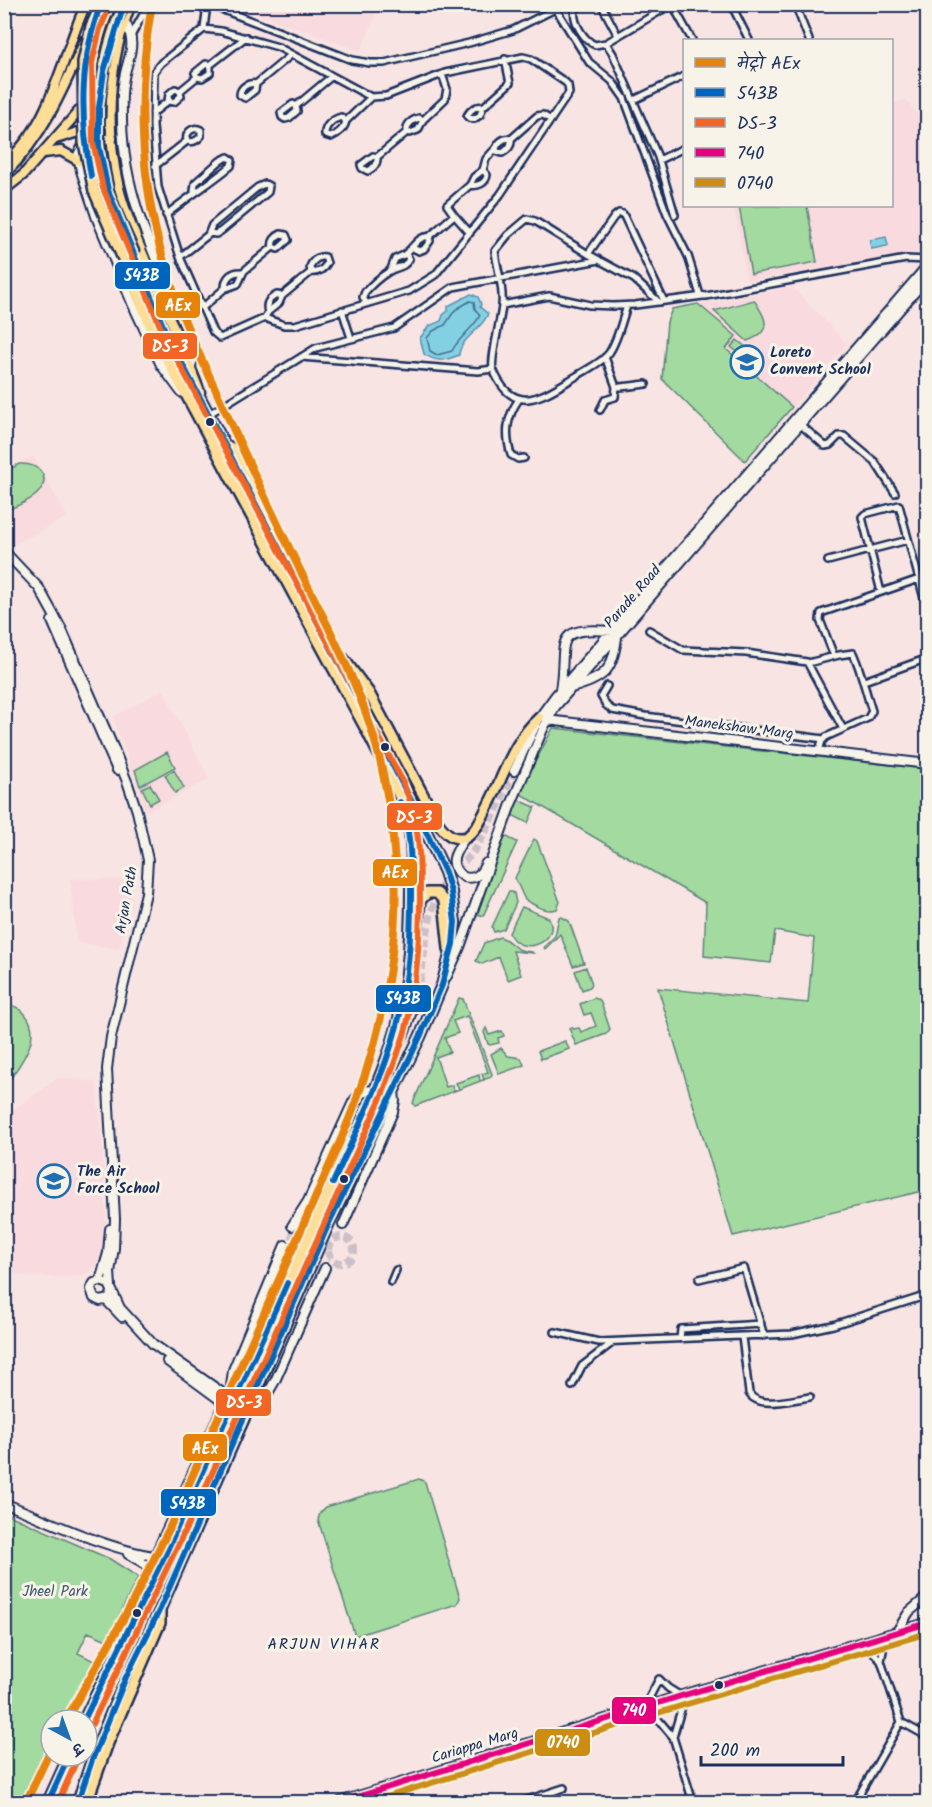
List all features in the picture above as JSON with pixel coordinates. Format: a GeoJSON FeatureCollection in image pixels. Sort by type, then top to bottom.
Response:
{"type":"FeatureCollection","features":[{"type":"Feature","properties":{"kind":"highway"},"geometry":{"type":"LineString","coordinates":[[101,4],[91,26],[83,62],[84,143],[94,190],[155,337],[368,733],[406,815],[412,869],[411,907],[407,973],[400,1011]]}},
{"type":"Feature","properties":{"kind":"highway"},"geometry":{"type":"LineString","coordinates":[[78,1803],[92,1760],[126,1677],[160,1609],[328,1222],[426,1024],[451,957],[454,922],[449,883],[416,810],[165,331],[108,190],[99,146],[99,108],[104,71],[124,4]]}},
{"type":"Feature","properties":{"kind":"highway"},"geometry":{"type":"LineString","coordinates":[[223,441],[244,462],[344,660],[369,693],[438,823],[451,837],[465,838],[473,832],[516,748],[531,726],[543,719]]}},
{"type":"Feature","properties":{"kind":"highway"},"geometry":{"type":"LineString","coordinates":[[90,1708],[375,1090],[391,1048],[413,968],[420,901],[427,893],[437,893],[444,900],[451,957]]}},
{"type":"Feature","properties":{"kind":"highway"},"geometry":{"type":"LineString","coordinates":[[87,1803],[108,1743],[160,1623],[160,1609]]}},
{"type":"Feature","properties":{"kind":"highway"},"geometry":{"type":"LineString","coordinates":[[48,1803],[64,1768]]}},
{"type":"Feature","properties":{"kind":"main road"},"geometry":{"type":"LineString","coordinates":[[4,164],[20,149],[45,108],[86,4]]}},
{"type":"Feature","properties":{"kind":"main road"},"geometry":{"type":"LineString","coordinates":[[4,190],[24,175],[78,114],[89,97],[94,59],[111,4]]}},
{"type":"Feature","properties":{"kind":"main road"},"geometry":{"type":"LineString","coordinates":[[131,4],[115,64],[110,122],[119,189],[131,225],[209,414]]}},
{"type":"Feature","properties":{"kind":"main road"},"geometry":{"type":"LineString","coordinates":[[4,175],[31,146],[54,106],[91,26]]}},
{"type":"Feature","properties":{"kind":"main road"},"geometry":{"type":"LineString","coordinates":[[54,140],[110,122]]}},
{"type":"Feature","properties":{"kind":"main road"},"geometry":{"type":"LineString","coordinates":[[43,153],[61,151],[79,161]]}},
{"type":"Feature","properties":{"kind":"main road","name":"Cariappa Marg"},"geometry":{"type":"LineString","coordinates":[[361,1803],[682,1699],[927,1625]]}},
{"type":"Feature","properties":{"kind":"main road","name":"Cariappa Marg"},"geometry":{"type":"LineString","coordinates":[[682,1699],[885,1641],[927,1625]]}},
{"type":"Feature","properties":{"kind":"main road","name":"Cariappa Marg"},"geometry":{"type":"LineString","coordinates":[[341,1803],[648,1710]]}},
{"type":"Feature","properties":{"kind":"street"},"geometry":{"type":"LineString","coordinates":[[131,36],[149,4]]}},
{"type":"Feature","properties":{"kind":"street"},"geometry":{"type":"LineString","coordinates":[[204,29],[207,4],[352,60],[370,63],[399,60],[505,33],[556,7],[589,62],[612,81],[624,98],[668,217],[688,256],[698,290],[703,296]]}},
{"type":"Feature","properties":{"kind":"street"},"geometry":{"type":"LineString","coordinates":[[544,4],[547,12]]}},
{"type":"Feature","properties":{"kind":"street"},"geometry":{"type":"LineString","coordinates":[[583,4],[575,9],[574,15],[584,38],[595,45],[606,43],[660,11],[673,6],[691,39]]}},
{"type":"Feature","properties":{"kind":"street"},"geometry":{"type":"LineString","coordinates":[[601,4],[618,36]]}},
{"type":"Feature","properties":{"kind":"street"},"geometry":{"type":"LineString","coordinates":[[646,4],[660,11]]}},
{"type":"Feature","properties":{"kind":"street"},"geometry":{"type":"LineString","coordinates":[[731,4],[748,39]]}},
{"type":"Feature","properties":{"kind":"street"},"geometry":{"type":"LineString","coordinates":[[795,4],[808,39]]}},
{"type":"Feature","properties":{"kind":"street"},"geometry":{"type":"LineString","coordinates":[[125,22],[131,36],[132,52],[123,84],[122,126],[126,162],[143,230],[193,346],[191,367]]}},
{"type":"Feature","properties":{"kind":"street"},"geometry":{"type":"LineString","coordinates":[[266,315],[291,326],[409,291],[426,282],[440,269],[500,195],[567,98],[570,93],[568,85],[526,57],[505,59],[442,74],[382,98],[372,97],[272,45],[246,37],[204,29],[197,32],[156,69],[153,75],[155,166],[158,187],[180,257],[213,332],[220,338],[266,315],[280,302],[282,296],[311,272]]}},
{"type":"Feature","properties":{"kind":"street"},"geometry":{"type":"LineString","coordinates":[[197,77],[195,73],[197,70],[204,65],[210,65],[246,37]]}},
{"type":"Feature","properties":{"kind":"street"},"geometry":{"type":"LineString","coordinates":[[606,43],[634,100],[659,160],[675,215]]}},
{"type":"Feature","properties":{"kind":"street"},"geometry":{"type":"LineString","coordinates":[[256,84],[291,54]]}},
{"type":"Feature","properties":{"kind":"street"},"geometry":{"type":"LineString","coordinates":[[483,107],[510,83],[505,59]]}},
{"type":"Feature","properties":{"kind":"street"},"geometry":{"type":"LineString","coordinates":[[197,77],[201,79],[206,76],[210,71],[210,65]]}},
{"type":"Feature","properties":{"kind":"street"},"geometry":{"type":"LineString","coordinates":[[378,157],[407,132],[416,131],[422,126],[423,120],[446,97],[447,89],[442,74]]}},
{"type":"Feature","properties":{"kind":"street"},"geometry":{"type":"LineString","coordinates":[[296,105],[332,76]]}},
{"type":"Feature","properties":{"kind":"street"},"geometry":{"type":"LineString","coordinates":[[634,100],[683,76]]}},
{"type":"Feature","properties":{"kind":"street"},"geometry":{"type":"LineString","coordinates":[[180,91],[197,77]]}},
{"type":"Feature","properties":{"kind":"street"},"geometry":{"type":"LineString","coordinates":[[153,112],[168,101],[171,92],[176,89],[180,91]]}},
{"type":"Feature","properties":{"kind":"street"},"geometry":{"type":"LineString","coordinates":[[168,101],[177,100],[181,96],[180,91]]}},
{"type":"Feature","properties":{"kind":"street"},"geometry":{"type":"LineString","coordinates":[[346,121],[372,97]]}},
{"type":"Feature","properties":{"kind":"street"},"geometry":{"type":"LineString","coordinates":[[470,233],[447,205],[471,185],[474,177],[483,170],[486,159],[504,139],[511,139],[539,115],[551,120]]}},
{"type":"Feature","properties":{"kind":"street"},"geometry":{"type":"LineString","coordinates":[[407,132],[407,126],[411,122],[419,118],[423,120]]}},
{"type":"Feature","properties":{"kind":"street"},"geometry":{"type":"LineString","coordinates":[[112,138],[87,143],[78,155],[97,219],[161,365],[199,417]]}},
{"type":"Feature","properties":{"kind":"street"},"geometry":{"type":"LineString","coordinates":[[496,148],[497,152],[504,152],[510,147],[511,139]]}},
{"type":"Feature","properties":{"kind":"street"},"geometry":{"type":"LineString","coordinates":[[155,166],[187,141]]}},
{"type":"Feature","properties":{"kind":"street"},"geometry":{"type":"LineString","coordinates":[[659,160],[683,148]]}},
{"type":"Feature","properties":{"kind":"street"},"geometry":{"type":"LineString","coordinates":[[166,215],[231,166],[232,160],[226,158],[220,161],[195,183],[195,191]]}},
{"type":"Feature","properties":{"kind":"street"},"geometry":{"type":"LineString","coordinates":[[471,185],[477,186],[485,182],[487,174],[483,170]]}},
{"type":"Feature","properties":{"kind":"street"},"geometry":{"type":"LineString","coordinates":[[180,257],[209,233],[212,225],[258,187],[265,184],[269,186],[268,192],[221,231],[216,234],[209,233]]}},
{"type":"Feature","properties":{"kind":"street"},"geometry":{"type":"LineString","coordinates":[[588,254],[614,217],[619,213],[624,214],[662,301]]}},
{"type":"Feature","properties":{"kind":"street"},"geometry":{"type":"LineString","coordinates":[[366,303],[363,297],[365,292],[391,269],[394,261],[413,248],[421,238],[429,237],[454,215]]}},
{"type":"Feature","properties":{"kind":"street"},"geometry":{"type":"LineString","coordinates":[[627,306],[610,352],[537,398],[519,399],[510,394],[493,369],[492,362],[502,305],[501,277],[495,251],[508,235],[527,219],[535,221],[634,279],[662,301]]}},
{"type":"Feature","properties":{"kind":"street"},"geometry":{"type":"LineString","coordinates":[[413,248],[417,251],[424,249],[430,242],[429,237]]}},
{"type":"Feature","properties":{"kind":"street"},"geometry":{"type":"LineString","coordinates":[[202,308],[225,288],[238,284],[243,272],[273,247]]}},
{"type":"Feature","properties":{"kind":"street"},"geometry":{"type":"LineString","coordinates":[[391,269],[400,269],[407,264],[409,260],[405,254]]}},
{"type":"Feature","properties":{"kind":"street"},"geometry":{"type":"LineString","coordinates":[[502,305],[551,296],[596,305],[627,306],[787,282],[906,259],[927,260]]}},
{"type":"Feature","properties":{"kind":"street"},"geometry":{"type":"LineString","coordinates":[[209,414],[321,346],[394,328],[453,287],[599,260]]}},
{"type":"Feature","properties":{"kind":"street","name":"Parade Road"},"geometry":{"type":"LineString","coordinates":[[442,985],[460,947],[543,719],[927,265]]}},
{"type":"Feature","properties":{"kind":"street"},"geometry":{"type":"LineString","coordinates":[[225,288],[226,279],[230,274],[243,272]]}},
{"type":"Feature","properties":{"kind":"street","name":"Parade Road"},"geometry":{"type":"LineString","coordinates":[[724,507],[801,424],[927,277]]}},
{"type":"Feature","properties":{"kind":"street"},"geometry":{"type":"LineString","coordinates":[[342,310],[351,338]]}},
{"type":"Feature","properties":{"kind":"street"},"geometry":{"type":"LineString","coordinates":[[300,357],[480,371],[493,369]]}},
{"type":"Feature","properties":{"kind":"street"},"geometry":{"type":"LineString","coordinates":[[600,410],[605,400],[615,397],[616,387],[605,357]]}},
{"type":"Feature","properties":{"kind":"street"},"geometry":{"type":"LineString","coordinates":[[616,387],[646,384]]}},
{"type":"Feature","properties":{"kind":"street"},"geometry":{"type":"LineString","coordinates":[[519,399],[510,414],[506,432],[511,456],[518,459],[524,458]]}},
{"type":"Feature","properties":{"kind":"street"},"geometry":{"type":"LineString","coordinates":[[801,424],[825,446],[839,436],[844,436],[875,462],[895,493]]}},
{"type":"Feature","properties":{"kind":"street"},"geometry":{"type":"LineString","coordinates":[[881,592],[861,520],[862,515],[898,506],[927,613]]}},
{"type":"Feature","properties":{"kind":"street"},"geometry":{"type":"LineString","coordinates":[[828,561],[909,540]]}},
{"type":"Feature","properties":{"kind":"street","name":"Arjan Path"},"geometry":{"type":"LineString","coordinates":[[4,551],[39,588],[62,630],[114,749],[137,811],[148,860],[146,893],[111,1037],[107,1069],[115,1219],[110,1272],[111,1290]]}},
{"type":"Feature","properties":{"kind":"street","name":"Arjan Path"},"geometry":{"type":"LineString","coordinates":[[4,558],[38,593],[58,633],[124,784],[137,828],[143,862],[139,905],[105,1050],[110,1235],[108,1253],[100,1281]]}},
{"type":"Feature","properties":{"kind":"street"},"geometry":{"type":"LineString","coordinates":[[834,656],[820,615],[919,579]]}},
{"type":"Feature","properties":{"kind":"street"},"geometry":{"type":"LineString","coordinates":[[559,691],[562,649],[570,634],[583,629],[614,634],[614,658],[608,670],[593,681],[569,689]]}},
{"type":"Feature","properties":{"kind":"street"},"geometry":{"type":"LineString","coordinates":[[649,630],[683,650],[746,652],[803,660],[808,663],[843,729]]}},
{"type":"Feature","properties":{"kind":"street","name":"Parade Road"},"geometry":{"type":"LineString","coordinates":[[514,771],[559,691],[614,634]]}},
{"type":"Feature","properties":{"kind":"street"},"geometry":{"type":"LineString","coordinates":[[607,686],[602,696],[606,705],[612,710],[824,739],[868,718],[872,713],[864,681],[853,653],[808,663]]}},
{"type":"Feature","properties":{"kind":"street"},"geometry":{"type":"LineString","coordinates":[[864,681],[927,658]]}},
{"type":"Feature","properties":{"kind":"street","name":"Manekshaw Marg"},"geometry":{"type":"LineString","coordinates":[[543,719],[927,764]]}},
{"type":"Feature","properties":{"kind":"street"},"geometry":{"type":"LineString","coordinates":[[819,751],[824,739]]}},
{"type":"Feature","properties":{"kind":"street"},"geometry":{"type":"LineString","coordinates":[[465,838],[454,854],[453,862],[460,875],[472,878],[482,872],[500,835]]}},
{"type":"Feature","properties":{"kind":"street"},"geometry":{"type":"LineString","coordinates":[[292,1226],[308,1201],[352,1102],[365,1092],[375,1090],[384,1075],[402,1039],[414,1005]]}},
{"type":"Feature","properties":{"kind":"street"},"geometry":{"type":"LineString","coordinates":[[343,1225],[393,1112],[394,1089]]}},
{"type":"Feature","properties":{"kind":"street"},"geometry":{"type":"LineString","coordinates":[[230,1401],[235,1363],[285,1245]]}},
{"type":"Feature","properties":{"kind":"street"},"geometry":{"type":"LineString","coordinates":[[699,1279],[744,1268],[764,1336]]}},
{"type":"Feature","properties":{"kind":"street"},"geometry":{"type":"LineString","coordinates":[[246,1414],[268,1393],[275,1381],[325,1269]]}},
{"type":"Feature","properties":{"kind":"street"},"geometry":{"type":"LineString","coordinates":[[390,1282],[396,1270]]}},
{"type":"Feature","properties":{"kind":"street"},"geometry":{"type":"LineString","coordinates":[[107,1282],[123,1312],[153,1344],[230,1401],[152,1349],[106,1300],[97,1300],[91,1292],[94,1283],[107,1282]]}},
{"type":"Feature","properties":{"kind":"street"},"geometry":{"type":"LineString","coordinates":[[106,1300],[111,1290]]}},
{"type":"Feature","properties":{"kind":"street"},"geometry":{"type":"LineString","coordinates":[[555,1332],[593,1341],[614,1342],[764,1336],[808,1331],[927,1295]]}},
{"type":"Feature","properties":{"kind":"street"},"geometry":{"type":"LineString","coordinates":[[680,1340],[681,1329],[761,1324]]}},
{"type":"Feature","properties":{"kind":"street"},"geometry":{"type":"LineString","coordinates":[[742,1337],[749,1394],[752,1398],[763,1403],[810,1397]]}},
{"type":"Feature","properties":{"kind":"street"},"geometry":{"type":"LineString","coordinates":[[572,1386],[582,1366],[614,1342]]}},
{"type":"Feature","properties":{"kind":"street"},"geometry":{"type":"LineString","coordinates":[[4,1504],[139,1556],[160,1557]]}},
{"type":"Feature","properties":{"kind":"street"},"geometry":{"type":"LineString","coordinates":[[139,1556],[152,1572]]}},
{"type":"Feature","properties":{"kind":"street"},"geometry":{"type":"LineString","coordinates":[[896,1633],[909,1612],[927,1596]]}},
{"type":"Feature","properties":{"kind":"street"},"geometry":{"type":"LineString","coordinates":[[881,1661],[885,1641]]}},
{"type":"Feature","properties":{"kind":"street"},"geometry":{"type":"LineString","coordinates":[[868,1646],[881,1661],[901,1722],[927,1737]]}},
{"type":"Feature","properties":{"kind":"street"},"geometry":{"type":"LineString","coordinates":[[673,1737],[682,1699],[659,1678],[648,1710],[673,1737],[693,1803]]}},
{"type":"Feature","properties":{"kind":"street"},"geometry":{"type":"LineString","coordinates":[[855,1803],[901,1722]]}},
{"type":"Feature","properties":{"kind":"street"},"geometry":{"type":"LineString","coordinates":[[521,1803],[564,1788]]}},
{"type":"Feature","properties":{"kind":"shaded area"},"geometry":{"type":"Polygon","coordinates":[[[380,4],[360,51],[235,5],[380,4]]]}},
{"type":"Feature","properties":{"kind":"shaded area"},"geometry":{"type":"Polygon","coordinates":[[[906,100],[927,127],[926,251],[747,281],[734,207],[893,207],[893,104],[906,100]]]}},
{"type":"Feature","properties":{"kind":"shaded area","name":"Loreto Convent School"},"geometry":{"type":"Polygon","coordinates":[[[792,287],[847,344],[745,461],[662,380],[667,322],[672,309],[792,287]]]}},
{"type":"Feature","properties":{"kind":"shaded area"},"geometry":{"type":"Polygon","coordinates":[[[33,456],[67,517],[11,546],[5,539],[4,472],[33,456]]]}},
{"type":"Feature","properties":{"kind":"shaded area"},"geometry":{"type":"Polygon","coordinates":[[[163,690],[209,779],[146,812],[113,717],[163,690]]]}},
{"type":"Feature","properties":{"kind":"shaded area"},"geometry":{"type":"Polygon","coordinates":[[[70,879],[134,880],[119,949],[77,942],[70,879]]]}},
{"type":"Feature","properties":{"kind":"shaded area","name":"The Air Force School"},"geometry":{"type":"Polygon","coordinates":[[[58,1078],[96,1082],[106,1218],[102,1259],[88,1273],[68,1278],[5,1274],[5,1116],[58,1078]]]}},
{"type":"Feature","properties":{"kind":"green space"},"geometry":{"type":"Polygon","coordinates":[[[739,207],[807,207],[817,262],[751,274],[739,207]]]}},
{"type":"Feature","properties":{"kind":"green space"},"geometry":{"type":"Polygon","coordinates":[[[754,300],[762,313],[765,324],[761,333],[747,341],[714,311],[754,300]]]}},
{"type":"Feature","properties":{"kind":"green space"},"geometry":{"type":"Polygon","coordinates":[[[698,304],[736,336],[726,349],[792,407],[745,461],[662,379],[667,322],[672,309],[698,304]]]}},
{"type":"Feature","properties":{"kind":"green space"},"geometry":{"type":"Polygon","coordinates":[[[737,340],[752,352],[746,359],[731,347],[737,340]]]}},
{"type":"Feature","properties":{"kind":"green space"},"geometry":{"type":"Polygon","coordinates":[[[19,464],[37,468],[41,471],[44,481],[38,493],[31,499],[5,511],[5,472],[19,464]]]}},
{"type":"Feature","properties":{"kind":"green space"},"geometry":{"type":"Polygon","coordinates":[[[553,728],[927,769],[927,1190],[733,1236],[658,988],[808,1003],[814,938],[775,931],[771,963],[704,956],[706,903],[519,793],[553,728]]]}},
{"type":"Feature","properties":{"kind":"green space"},"geometry":{"type":"Polygon","coordinates":[[[167,752],[175,767],[140,786],[135,770],[167,752]]]}},
{"type":"Feature","properties":{"kind":"green space"},"geometry":{"type":"Polygon","coordinates":[[[174,770],[184,788],[175,793],[165,775],[174,770]]]}},
{"type":"Feature","properties":{"kind":"green space"},"geometry":{"type":"Polygon","coordinates":[[[150,784],[159,799],[150,804],[142,788],[150,784]]]}},
{"type":"Feature","properties":{"kind":"green space"},"geometry":{"type":"Polygon","coordinates":[[[516,799],[535,807],[528,823],[511,813],[516,799]]]}},
{"type":"Feature","properties":{"kind":"green space"},"geometry":{"type":"Polygon","coordinates":[[[501,836],[517,842],[483,916],[468,910],[501,836]]]}},
{"type":"Feature","properties":{"kind":"green space"},"geometry":{"type":"Polygon","coordinates":[[[534,839],[537,841],[560,902],[557,909],[545,909],[525,900],[515,878],[534,839]]]}},
{"type":"Feature","properties":{"kind":"green space"},"geometry":{"type":"Polygon","coordinates":[[[509,891],[514,893],[516,903],[504,929],[494,932],[492,927],[509,891]]]}},
{"type":"Feature","properties":{"kind":"green space"},"geometry":{"type":"Polygon","coordinates":[[[522,907],[549,918],[551,927],[549,935],[537,944],[529,946],[521,944],[509,933],[522,907]]]}},
{"type":"Feature","properties":{"kind":"green space"},"geometry":{"type":"Polygon","coordinates":[[[559,917],[569,921],[584,963],[573,966],[560,934],[545,949],[544,947],[555,936],[559,917]]]}},
{"type":"Feature","properties":{"kind":"green space"},"geometry":{"type":"Polygon","coordinates":[[[500,937],[521,950],[533,953],[513,951],[521,975],[508,980],[499,957],[482,964],[476,961],[484,943],[500,937]]]}},
{"type":"Feature","properties":{"kind":"green space"},"geometry":{"type":"Polygon","coordinates":[[[586,967],[592,984],[582,990],[575,971],[586,967]]]}},
{"type":"Feature","properties":{"kind":"green space"},"geometry":{"type":"Polygon","coordinates":[[[459,998],[463,999],[492,1074],[491,1077],[484,1080],[482,1074],[488,1072],[467,1016],[453,1021],[458,1033],[445,1038],[450,1052],[436,1057],[446,1087],[452,1085],[453,1091],[459,1089],[456,1083],[479,1075],[482,1081],[415,1106],[413,1103],[459,998]]]}},
{"type":"Feature","properties":{"kind":"green space"},"geometry":{"type":"Polygon","coordinates":[[[594,998],[600,1000],[610,1029],[606,1034],[576,1045],[569,1028],[579,1028],[581,1032],[596,1026],[591,1013],[584,1015],[580,1004],[594,998]]]}},
{"type":"Feature","properties":{"kind":"green space"},"geometry":{"type":"Polygon","coordinates":[[[5,1004],[16,1007],[25,1014],[32,1033],[27,1052],[5,1087],[5,1004]]]}},
{"type":"Feature","properties":{"kind":"green space"},"geometry":{"type":"Polygon","coordinates":[[[486,1028],[489,1035],[502,1031],[504,1036],[498,1038],[499,1043],[488,1044],[484,1032],[486,1028]]]}},
{"type":"Feature","properties":{"kind":"green space"},"geometry":{"type":"Polygon","coordinates":[[[565,1041],[569,1049],[541,1059],[538,1051],[565,1041]]]}},
{"type":"Feature","properties":{"kind":"green space"},"geometry":{"type":"Polygon","coordinates":[[[501,1048],[508,1056],[521,1058],[524,1065],[499,1074],[491,1054],[501,1048]]]}},
{"type":"Feature","properties":{"kind":"green space"},"geometry":{"type":"Polygon","coordinates":[[[419,1479],[425,1482],[460,1598],[457,1604],[355,1636],[318,1520],[320,1513],[326,1507],[419,1479]]]}},
{"type":"Feature","properties":{"kind":"green space","name":"Jheel Park"},"geometry":{"type":"Polygon","coordinates":[[[4,1513],[110,1559],[138,1577],[107,1640],[88,1632],[78,1653],[96,1662],[70,1708],[39,1708],[39,1768],[22,1802],[5,1802],[4,1513]]]}},
{"type":"Feature","properties":{"kind":"water"},"geometry":{"type":"Polygon","coordinates":[[[886,237],[888,246],[871,249],[870,240],[886,237]]]}},
{"type":"Feature","properties":{"kind":"water"},"geometry":{"type":"Polygon","coordinates":[[[471,294],[478,297],[480,307],[488,314],[463,344],[459,355],[441,360],[424,354],[420,338],[429,326],[441,321],[443,315],[448,311],[448,306],[471,294]]]}},
{"type":"Feature","properties":{"kind":"tunnel"},"geometry":{"type":"LineString","coordinates":[[414,1005],[430,919],[439,892],[477,846],[514,771]]}},
{"type":"Feature","properties":{"kind":"tunnel"},"geometry":{"type":"LineString","coordinates":[[289,1234],[324,1245]]}},
{"type":"Feature","properties":{"kind":"tunnel"},"geometry":{"type":"LineString","coordinates":[[341,1237],[350,1241],[354,1250],[350,1259],[341,1263],[332,1259],[328,1250],[332,1241],[341,1237]]}},
{"type":"Feature","properties":{"kind":"metro line","name":"AEx"},"geometry":{"type":"LineString","coordinates":[[73,1708],[130,1607],[169,1529],[342,1137],[359,1092],[384,1002],[392,956],[395,910],[395,864],[391,817],[382,769],[367,717],[336,643],[269,506],[194,343],[161,252],[147,182],[142,111],[143,76],[152,4]]}},
{"type":"Feature","properties":{"kind":"metro line","name":"AEx"},"geometry":{"type":"LineString","coordinates":[[26,1802],[42,1768]]}},
{"type":"Feature","properties":{"kind":"transit line","name":"543B"},"geometry":{"type":"LineString","coordinates":[[91,176],[85,132],[85,68],[101,4]]}},
{"type":"Feature","properties":{"kind":"transit line","name":"543B"},"geometry":{"type":"LineString","coordinates":[[78,1802],[92,1760],[126,1677],[160,1609],[329,1223],[420,1037],[442,985],[453,944],[455,922],[451,892],[445,872],[416,810],[165,331],[108,190],[99,146],[99,108],[104,71],[124,4]]}},
{"type":"Feature","properties":{"kind":"transit line","name":"DS-3"},"geometry":{"type":"LineString","coordinates":[[99,1709],[204,1491],[383,1093],[410,1012],[417,963],[420,913],[418,837],[416,823],[402,780],[163,333],[103,188],[93,142],[92,63],[100,29],[109,8]]}},
{"type":"Feature","properties":{"kind":"transit line","name":"543B"},"geometry":{"type":"LineString","coordinates":[[333,1183],[380,1076],[395,1032],[404,995],[410,939],[411,872],[409,837],[400,802]]}},
{"type":"Feature","properties":{"kind":"transit line","name":"543B"},"geometry":{"type":"LineString","coordinates":[[90,1708],[164,1557],[287,1283]]}},
{"type":"Feature","properties":{"kind":"transit line","name":"740"},"geometry":{"type":"LineString","coordinates":[[341,1802],[681,1696],[928,1623]]}},
{"type":"Feature","properties":{"kind":"transit line","name":"0740"},"geometry":{"type":"LineString","coordinates":[[370,1802],[684,1705],[928,1633]]}},
{"type":"Feature","properties":{"kind":"transit line","name":"543B"},"geometry":{"type":"LineString","coordinates":[[48,1802],[64,1768]]}},
{"type":"Feature","properties":{"kind":"transit line","name":"DS-3"},"geometry":{"type":"LineString","coordinates":[[58,1802],[73,1768]]}},
{"type":"Feature","properties":{"kind":"place","name":"Loreto Convent School"},"geometry":{"type":"Point","coordinates":[747,362]}},
{"type":"Feature","properties":{"kind":"place","name":"The Air Force School"},"geometry":{"type":"Point","coordinates":[54,1181]}},
{"type":"Feature","properties":{"kind":"district","name":"ARJUN VIHAR"},"geometry":{"type":"Point","coordinates":[324,1644]}}]}
